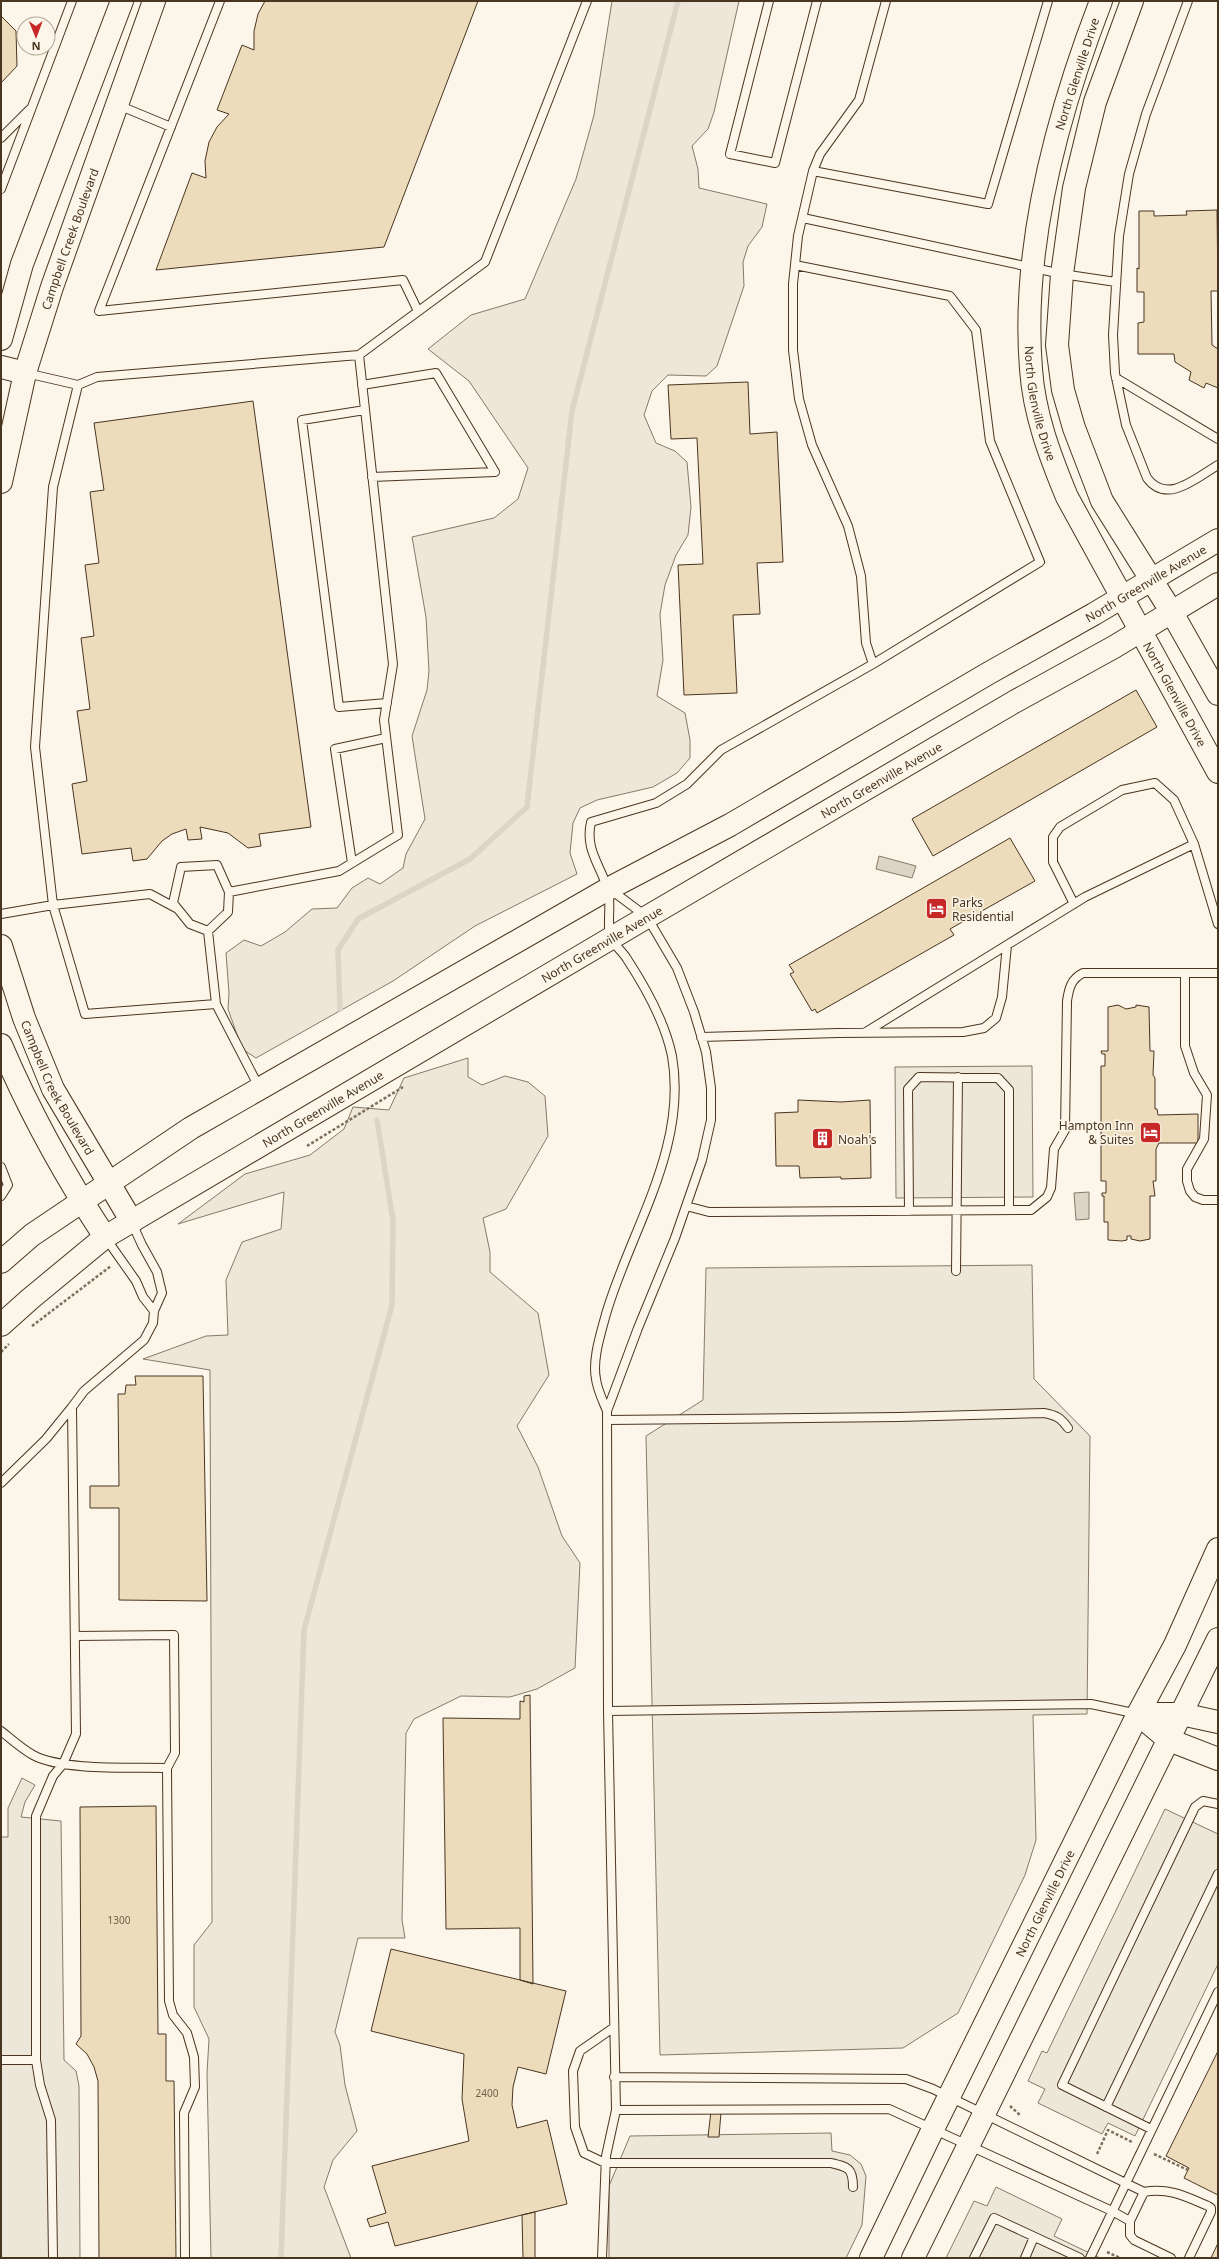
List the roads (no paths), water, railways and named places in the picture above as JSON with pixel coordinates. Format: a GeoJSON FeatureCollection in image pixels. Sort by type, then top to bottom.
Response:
{"type":"FeatureCollection","features":[{"type":"Feature","properties":{"kind":"street"},"geometry":{"type":"LineString","coordinates":[[1,339],[24,257],[122,1]]}},
{"type":"Feature","properties":{"kind":"street","name":"Campbell Creek Boulevard"},"geometry":{"type":"LineString","coordinates":[[1,482],[12,425],[25,373],[52,287],[154,1]]}},
{"type":"Feature","properties":{"kind":"street","name":"North Glenville Drive"},"geometry":{"type":"LineString","coordinates":[[1101,1],[1083,48],[1061,116],[1038,228],[1033,268],[1031,370],[1049,455],[1067,497],[1218,772]]}},
{"type":"Feature","properties":{"kind":"street","name":"North Glenville Drive"},"geometry":{"type":"LineString","coordinates":[[1132,1],[1095,102],[1074,188],[1062,274],[1057,345],[1063,390],[1074,428],[1102,501],[1171,611],[1218,694]]}},
{"type":"Feature","properties":{"kind":"street"},"geometry":{"type":"LineString","coordinates":[[1,367],[25,373]]}},
{"type":"Feature","properties":{"kind":"street","name":"North Greenville Avenue"},"geometry":{"type":"LineString","coordinates":[[1,1262],[32,1235],[191,1128],[260,1090],[608,889],[730,825],[1123,597],[1218,540]]}},
{"type":"Feature","properties":{"kind":"street","name":"North Greenville Avenue"},"geometry":{"type":"LineString","coordinates":[[8,1332],[30,1298],[105,1238],[647,917],[1218,584]]}},
{"type":"Feature","properties":{"kind":"street","name":"Campbell Creek Boulevard"},"geometry":{"type":"LineString","coordinates":[[1,946],[24,1018],[53,1089],[132,1222]]}},
{"type":"Feature","properties":{"kind":"street"},"geometry":{"type":"LineString","coordinates":[[1,1045],[18,1086],[42,1133],[81,1201],[105,1238]]}},
{"type":"Feature","properties":{"kind":"street","name":"North Glenville Drive"},"geometry":{"type":"LineString","coordinates":[[871,2258],[932,2129],[1138,1714],[1175,1645],[1218,1549]]}},
{"type":"Feature","properties":{"kind":"street"},"geometry":{"type":"LineString","coordinates":[[913,2258],[1218,1639]]}},
{"type":"Feature","properties":{"kind":"street"},"geometry":{"type":"LineString","coordinates":[[1138,1714],[1181,1714],[1218,1722]]}},
{"type":"Feature","properties":{"kind":"street"},"geometry":{"type":"LineString","coordinates":[[1138,1714],[1169,1740],[1218,1759]]}},
{"type":"Feature","properties":{"kind":"lane"},"geometry":{"type":"LineString","coordinates":[[1,190],[72,1]]}},
{"type":"Feature","properties":{"kind":"lane"},"geometry":{"type":"LineString","coordinates":[[220,1],[99,311],[403,280],[418,311]]}},
{"type":"Feature","properties":{"kind":"lane"},"geometry":{"type":"LineString","coordinates":[[25,373],[78,385],[97,377],[359,355],[485,262],[586,1]]}},
{"type":"Feature","properties":{"kind":"lane"},"geometry":{"type":"LineString","coordinates":[[769,1],[730,154],[775,163],[817,1]]}},
{"type":"Feature","properties":{"kind":"lane"},"geometry":{"type":"LineString","coordinates":[[873,664],[868,655],[866,643],[861,576],[848,526],[812,445],[799,399],[793,350],[795,265],[798,236],[813,171],[820,154],[859,100],[884,1]]}},
{"type":"Feature","properties":{"kind":"lane"},"geometry":{"type":"LineString","coordinates":[[813,171],[988,204],[1048,1]]}},
{"type":"Feature","properties":{"kind":"lane"},"geometry":{"type":"LineString","coordinates":[[1188,1],[1146,114],[1129,174],[1119,236],[1113,335],[1116,378],[1126,425],[1147,478],[1153,486],[1162,491],[1174,490],[1218,465]]}},
{"type":"Feature","properties":{"kind":"lane"},"geometry":{"type":"LineString","coordinates":[[117,104],[171,127]]}},
{"type":"Feature","properties":{"kind":"lane"},"geometry":{"type":"LineString","coordinates":[[1,138],[31,107]]}},
{"type":"Feature","properties":{"kind":"lane"},"geometry":{"type":"LineString","coordinates":[[803,218],[1062,274],[1116,282]]}},
{"type":"Feature","properties":{"kind":"lane"},"geometry":{"type":"LineString","coordinates":[[602,2258],[605,2163],[616,2110],[614,2077],[608,1711],[607,1411],[596,1379],[602,1330],[613,1291],[657,1178],[672,1131],[675,1084],[672,1055],[664,1031],[648,994],[634,970],[611,939],[608,889],[590,851],[589,830],[591,822],[656,803],[687,784],[721,750],[873,664],[1040,562],[990,441],[976,330],[950,296],[795,265]]}},
{"type":"Feature","properties":{"kind":"lane"},"geometry":{"type":"LineString","coordinates":[[229,892],[340,871],[398,835],[384,720],[393,664],[359,355]]}},
{"type":"Feature","properties":{"kind":"lane"},"geometry":{"type":"LineString","coordinates":[[362,385],[436,373],[495,472],[372,477]]}},
{"type":"Feature","properties":{"kind":"lane"},"geometry":{"type":"LineString","coordinates":[[1116,378],[1218,439]]}},
{"type":"Feature","properties":{"kind":"lane"},"geometry":{"type":"LineString","coordinates":[[78,385],[53,487],[36,747],[54,905],[85,1014],[216,1004]]}},
{"type":"Feature","properties":{"kind":"lane"},"geometry":{"type":"LineString","coordinates":[[365,410],[302,420],[339,707],[387,703]]}},
{"type":"Feature","properties":{"kind":"lane"},"geometry":{"type":"LineString","coordinates":[[352,863],[335,749],[386,738]]}},
{"type":"Feature","properties":{"kind":"lane"},"geometry":{"type":"LineString","coordinates":[[1074,904],[1052,862],[1053,837],[1060,827],[1122,790],[1155,783],[1174,800],[1194,844],[1218,924]]}},
{"type":"Feature","properties":{"kind":"lane"},"geometry":{"type":"LineString","coordinates":[[865,1033],[1074,904],[1194,844]]}},
{"type":"Feature","properties":{"kind":"lane"},"geometry":{"type":"LineString","coordinates":[[217,865],[229,892],[228,912],[208,931],[190,924],[173,903],[181,867],[217,865]]}},
{"type":"Feature","properties":{"kind":"lane"},"geometry":{"type":"LineString","coordinates":[[607,1411],[686,1206],[702,1160],[711,1120],[711,1088],[701,1037],[694,1012],[677,968],[647,917],[608,889]]}},
{"type":"Feature","properties":{"kind":"lane"},"geometry":{"type":"LineString","coordinates":[[1,914],[54,905],[150,894],[176,908]]}},
{"type":"Feature","properties":{"kind":"lane"},"geometry":{"type":"LineString","coordinates":[[208,931],[216,1004],[260,1090]]}},
{"type":"Feature","properties":{"kind":"lane"},"geometry":{"type":"LineString","coordinates":[[701,1037],[963,1032],[984,1028],[996,1018],[1002,997],[1006,945]]}},
{"type":"Feature","properties":{"kind":"lane"},"geometry":{"type":"LineString","coordinates":[[686,1206],[709,1212],[1031,1210],[1047,1197],[1051,1188],[1054,1149],[1065,1130],[1066,1001],[1074,978],[1083,973],[1218,973]]}},
{"type":"Feature","properties":{"kind":"lane"},"geometry":{"type":"LineString","coordinates":[[1184,973],[1186,1010],[1185,1046],[1194,1073],[1207,1095],[1204,1139],[1187,1169],[1187,1181],[1190,1191],[1195,1197],[1203,1200],[1218,1200]]}},
{"type":"Feature","properties":{"kind":"lane"},"geometry":{"type":"LineString","coordinates":[[909,1211],[908,1089],[919,1077],[998,1078],[1009,1090],[1009,1210]]}},
{"type":"Feature","properties":{"kind":"lane"},"geometry":{"type":"LineString","coordinates":[[956,1272],[958,1210],[958,1077]]}},
{"type":"Feature","properties":{"kind":"lane"},"geometry":{"type":"LineString","coordinates":[[1,1167],[8,1185],[1,1196]]}},
{"type":"Feature","properties":{"kind":"lane"},"geometry":{"type":"LineString","coordinates":[[1,1483],[46,1439],[84,1391],[144,1340],[152,1324],[154,1311],[162,1293],[157,1272],[142,1245],[132,1222]]}},
{"type":"Feature","properties":{"kind":"lane"},"geometry":{"type":"LineString","coordinates":[[105,1238],[154,1311]]}},
{"type":"Feature","properties":{"kind":"lane"},"geometry":{"type":"LineString","coordinates":[[54,2258],[51,2120],[40,2085],[36,2060],[36,1816],[54,1776],[64,1764],[76,1734],[72,1407]]}},
{"type":"Feature","properties":{"kind":"lane"},"geometry":{"type":"LineString","coordinates":[[607,1420],[921,1417],[1044,1413],[1056,1415],[1068,1428]]}},
{"type":"Feature","properties":{"kind":"lane"},"geometry":{"type":"LineString","coordinates":[[76,1636],[174,1635],[175,1753],[167,1768],[169,2001],[173,2015],[187,2033],[194,2065],[195,2087],[184,2113],[185,2258]]}},
{"type":"Feature","properties":{"kind":"lane"},"geometry":{"type":"LineString","coordinates":[[608,1711],[1091,1704],[1138,1714]]}},
{"type":"Feature","properties":{"kind":"lane"},"geometry":{"type":"LineString","coordinates":[[1,1731],[33,1756],[64,1764],[102,1767],[167,1768]]}},
{"type":"Feature","properties":{"kind":"lane"},"geometry":{"type":"LineString","coordinates":[[1152,2129],[1062,2085],[1195,1807],[1203,1801],[1218,1804]]}},
{"type":"Feature","properties":{"kind":"lane"},"geometry":{"type":"LineString","coordinates":[[1106,2107],[1218,1874]]}},
{"type":"Feature","properties":{"kind":"lane"},"geometry":{"type":"LineString","coordinates":[[1090,2258],[1218,1992]]}},
{"type":"Feature","properties":{"kind":"lane"},"geometry":{"type":"LineString","coordinates":[[614,2028],[580,2051],[573,2071],[575,2128],[584,2152],[605,2163],[831,2163],[847,2167],[853,2176],[853,2187]]}},
{"type":"Feature","properties":{"kind":"lane"},"geometry":{"type":"LineString","coordinates":[[1,2060],[36,2060]]}},
{"type":"Feature","properties":{"kind":"lane"},"geometry":{"type":"LineString","coordinates":[[614,2077],[906,2079],[949,2097],[1144,2192],[1155,2190],[1179,2193],[1211,2208],[1211,2212],[1189,2258]]}},
{"type":"Feature","properties":{"kind":"lane"},"geometry":{"type":"LineString","coordinates":[[616,2110],[889,2109],[1112,2211],[1130,2221]]}},
{"type":"Feature","properties":{"kind":"lane"},"geometry":{"type":"LineString","coordinates":[[1144,2192],[1130,2221],[1130,2235],[1134,2240],[1171,2258]]}},
{"type":"Feature","properties":{"kind":"lane"},"geometry":{"type":"LineString","coordinates":[[974,2258],[994,2218],[1080,2258]]}},
{"type":"Feature","properties":{"kind":"lane"},"geometry":{"type":"LineString","coordinates":[[1025,2258],[1034,2237]]}},
{"type":"Feature","properties":{"kind":"waterway"},"geometry":{"type":"LineString","coordinates":[[340,1009],[338,950],[358,919],[470,859],[527,807],[572,411],[678,1]]}},
{"type":"Feature","properties":{"kind":"waterway"},"geometry":{"type":"LineString","coordinates":[[281,2258],[304,1630],[392,1305],[393,1220],[377,1120]]}},
{"type":"Feature","properties":{"kind":"place","name":"Parks Residential"},"geometry":{"type":"Point","coordinates":[936,909]}},
{"type":"Feature","properties":{"kind":"place","name":"Hampton Inn & Suites"},"geometry":{"type":"Point","coordinates":[1150,1132]}},
{"type":"Feature","properties":{"kind":"place","name":"Noah's"},"geometry":{"type":"Point","coordinates":[823,1139]}}]}
